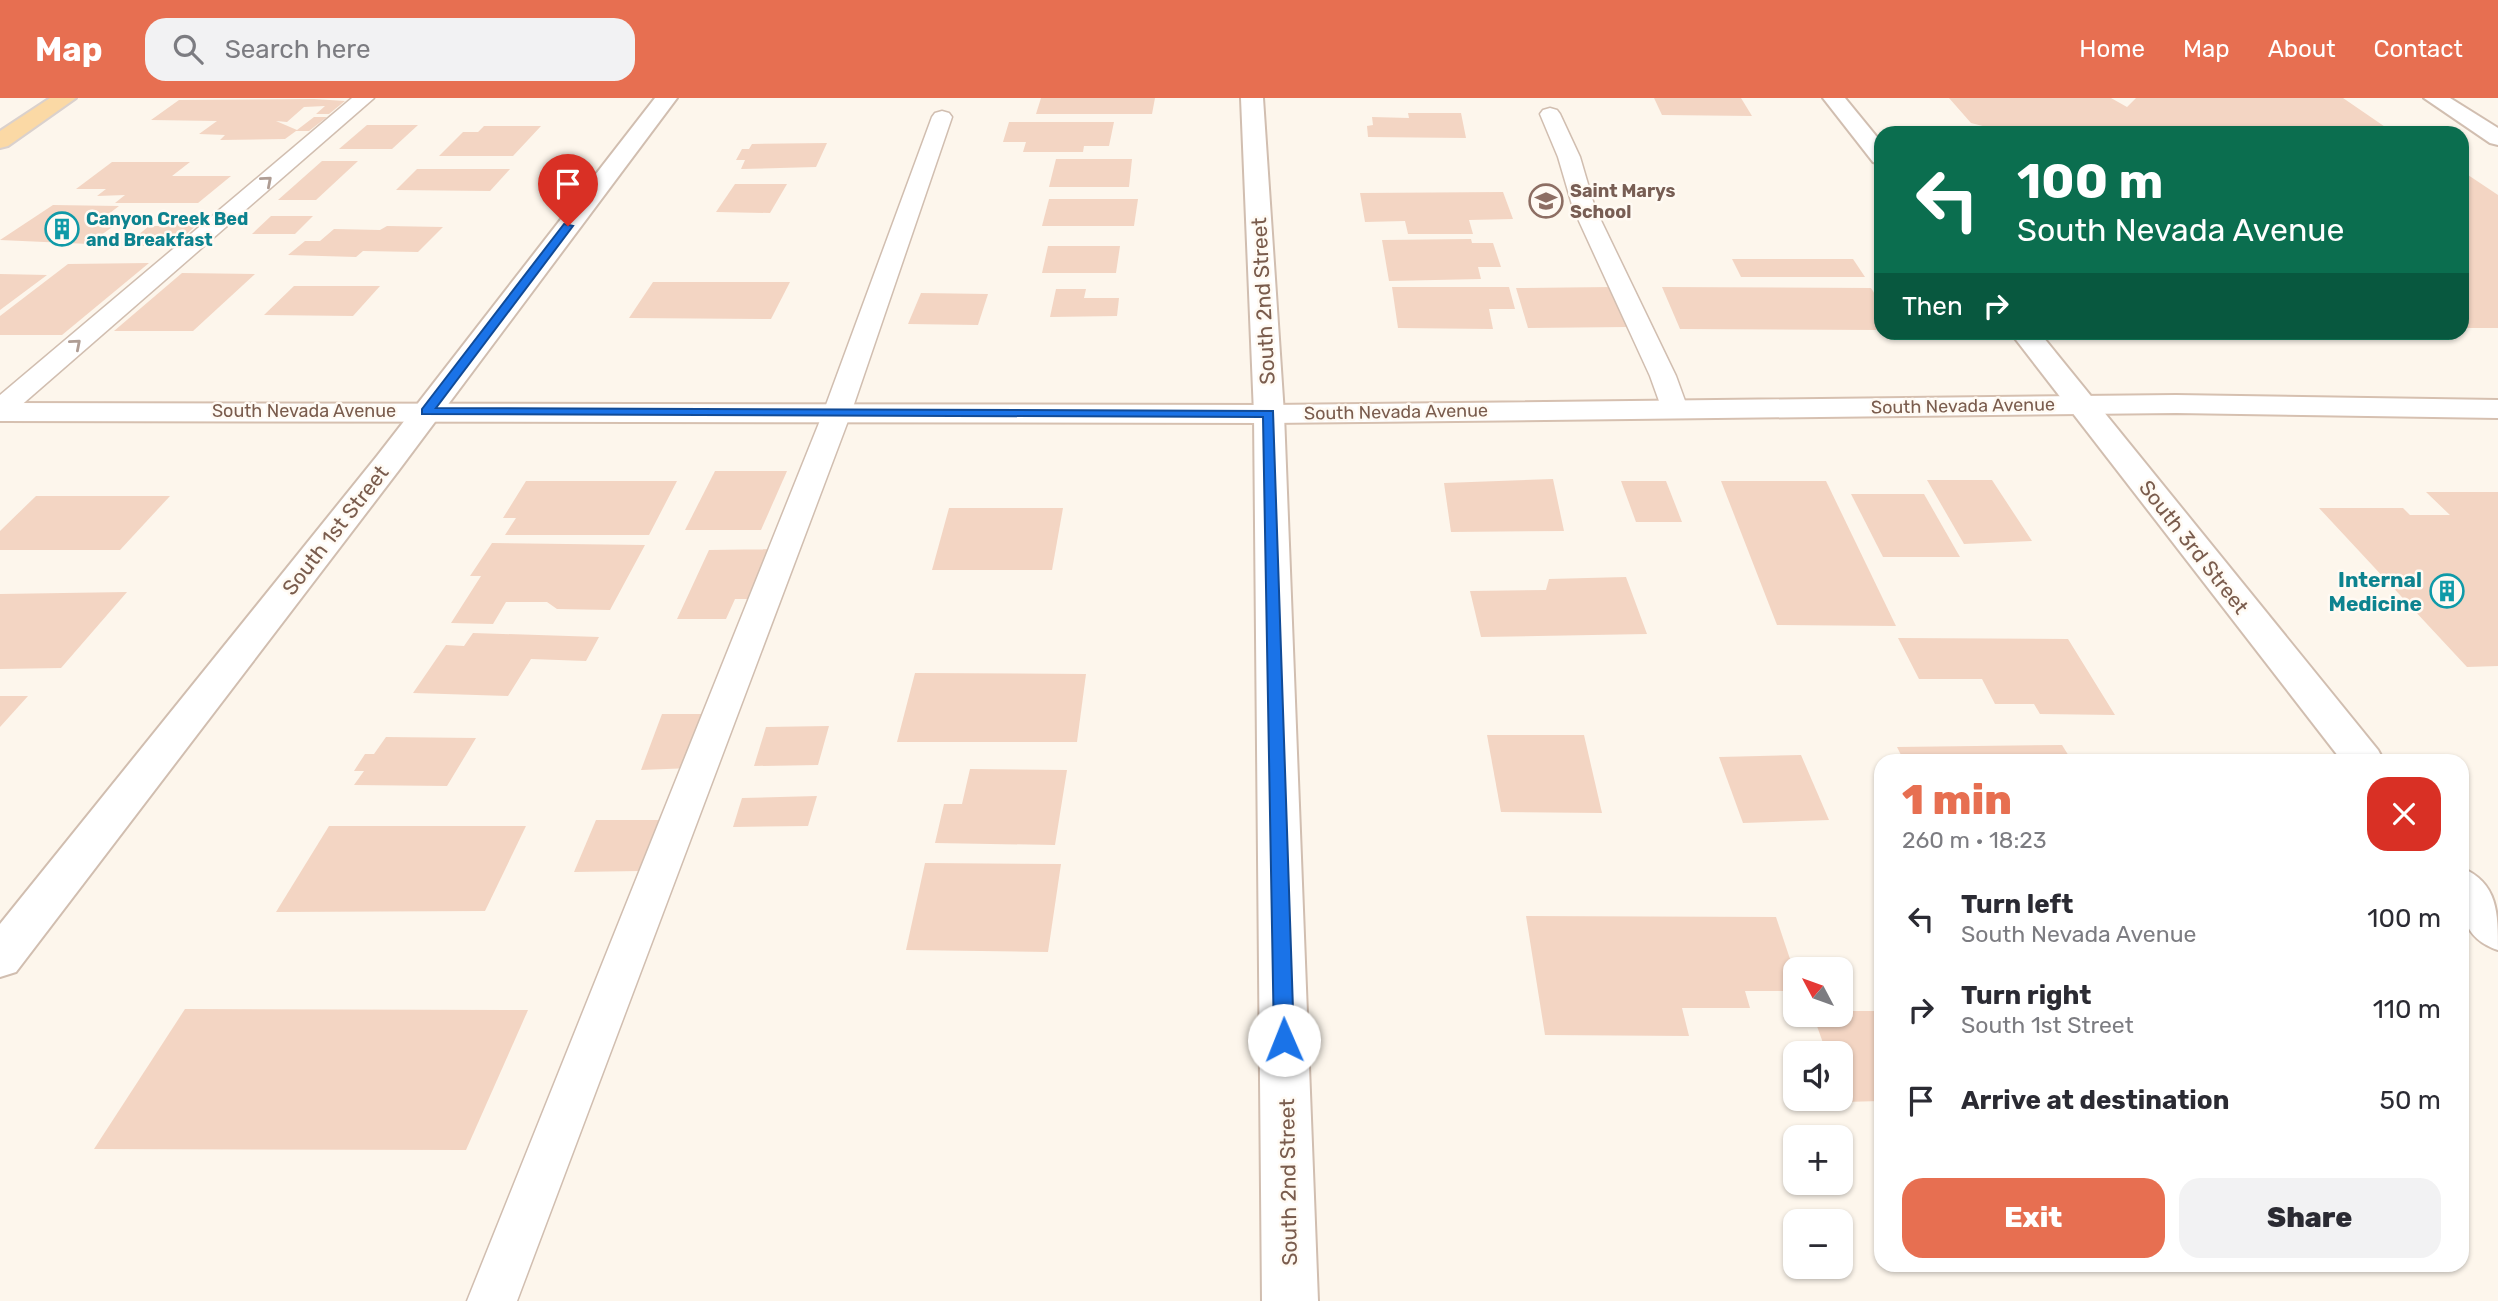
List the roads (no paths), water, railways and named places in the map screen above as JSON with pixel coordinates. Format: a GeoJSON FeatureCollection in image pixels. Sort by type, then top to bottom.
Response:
{"type":"FeatureCollection","features":[{"type":"Feature","properties":{"kind":"main road"},"geometry":{"type":"LineString","coordinates":[[0,141],[65,98]]}},
{"type":"Feature","properties":{"kind":"street","name":"South 1st Street"},"geometry":{"type":"LineString","coordinates":[[0,958],[666,98]]}},
{"type":"Feature","properties":{"kind":"street","name":"South 2nd Street"},"geometry":{"type":"LineString","coordinates":[[1252,98],[1269,414],[1290,1301]]}},
{"type":"Feature","properties":{"kind":"street"},"geometry":{"type":"LineString","coordinates":[[1833,98],[1874,148]]}},
{"type":"Feature","properties":{"kind":"street"},"geometry":{"type":"LineString","coordinates":[[2435,98],[2498,138]]}},
{"type":"Feature","properties":{"kind":"street","name":"South 3rd Street"},"geometry":{"type":"LineString","coordinates":[[2030,340],[2358,754]]}},
{"type":"Feature","properties":{"kind":"street","name":"South Nevada Avenue"},"geometry":{"type":"LineString","coordinates":[[0,411],[1269,414],[2082,405],[2498,409]]}},
{"type":"Feature","properties":{"kind":"street"},"geometry":{"type":"LineString","coordinates":[[2469,895],[2498,931]]}},
{"type":"Feature","properties":{"kind":"lane"},"geometry":{"type":"LineString","coordinates":[[0,411],[364,98]]}},
{"type":"Feature","properties":{"kind":"lane"},"geometry":{"type":"LineString","coordinates":[[1550,114],[1569,158],[1584,208],[1663,376],[1674,409]]}},
{"type":"Feature","properties":{"kind":"lane"},"geometry":{"type":"LineString","coordinates":[[492,1301],[838,412],[942,117]]}},
{"type":"Feature","properties":{"kind":"place","name":"Saint Marys School"},"geometry":{"type":"Point","coordinates":[1546,201]}},
{"type":"Feature","properties":{"kind":"place","name":"Canyon Creek Bed and Breakfast"},"geometry":{"type":"Point","coordinates":[62,229]}},
{"type":"Feature","properties":{"kind":"place","name":"Internal Medicine"},"geometry":{"type":"Point","coordinates":[2447,591]}}]}
